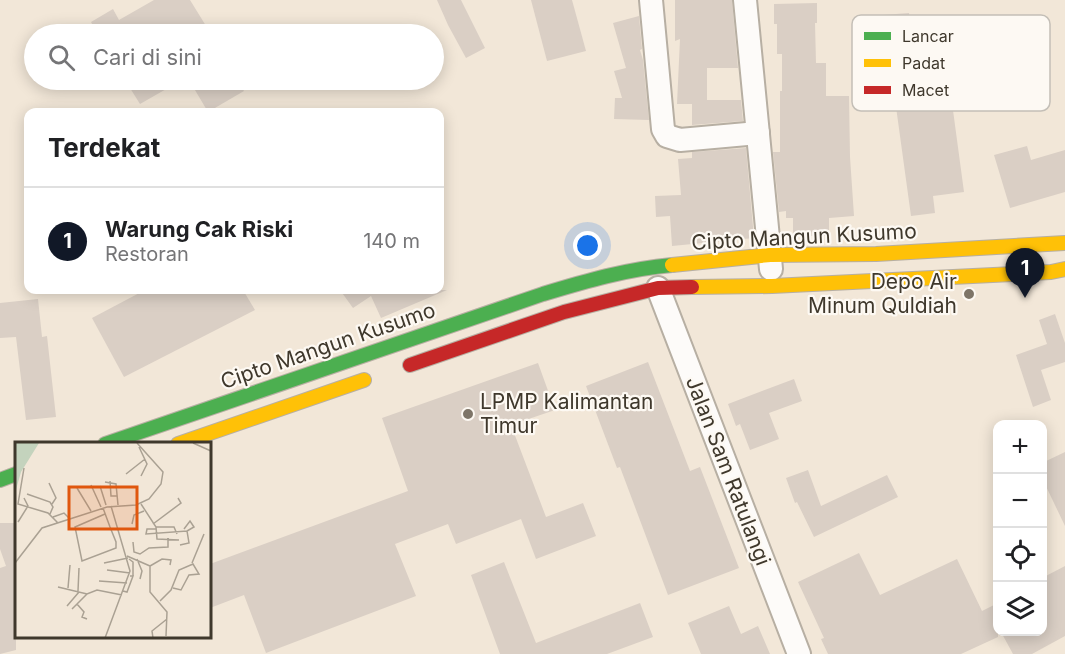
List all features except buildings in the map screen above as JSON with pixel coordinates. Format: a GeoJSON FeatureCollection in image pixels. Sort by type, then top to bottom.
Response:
{"type":"FeatureCollection","features":[{"type":"Feature","properties":{"kind":"highway","name":"Cipto Mangun Kusumo"},"geometry":{"type":"LineString","coordinates":[[111,442],[598,276],[640,268],[770,255],[978,250],[1065,243]]}},
{"type":"Feature","properties":{"kind":"highway"},"geometry":{"type":"LineString","coordinates":[[396,369],[564,312],[658,288],[772,286],[1051,272],[1065,269]]}},
{"type":"Feature","properties":{"kind":"highway"},"geometry":{"type":"LineString","coordinates":[[184,442],[374,377]]}},
{"type":"Feature","properties":{"kind":"highway"},"geometry":{"type":"LineString","coordinates":[[0,480],[15,474]]}},
{"type":"Feature","properties":{"kind":"street"},"geometry":{"type":"LineString","coordinates":[[651,0],[663,129],[667,136],[680,140],[758,133]]}},
{"type":"Feature","properties":{"kind":"street"},"geometry":{"type":"LineString","coordinates":[[745,0],[772,286]]}},
{"type":"Feature","properties":{"kind":"street","name":"Jalan Sam Ratulangi"},"geometry":{"type":"LineString","coordinates":[[658,288],[799,654]]}},
{"type":"Feature","properties":{"kind":"traffic: fast"},"geometry":{"type":"LineString","coordinates":[[111,442],[543,294],[591,280],[672,265]]}},
{"type":"Feature","properties":{"kind":"traffic: fast"},"geometry":{"type":"LineString","coordinates":[[0,480],[15,474]]}},
{"type":"Feature","properties":{"kind":"traffic: slow"},"geometry":{"type":"LineString","coordinates":[[672,265],[770,255],[876,254],[1065,243]]}},
{"type":"Feature","properties":{"kind":"traffic: slow"},"geometry":{"type":"LineString","coordinates":[[692,287],[772,286],[1051,272],[1065,269]]}},
{"type":"Feature","properties":{"kind":"traffic: slow"},"geometry":{"type":"LineString","coordinates":[[184,442],[364,380]]}},
{"type":"Feature","properties":{"kind":"traffic: jam"},"geometry":{"type":"LineString","coordinates":[[410,365],[564,312],[658,288],[692,287]]}},
{"type":"Feature","properties":{"kind":"place","name":"Depo Air Minum Quldiah"},"geometry":{"type":"Point","coordinates":[969,294]}},
{"type":"Feature","properties":{"kind":"place","name":"Warung Cak Riski"},"geometry":{"type":"Point","coordinates":[1025,298]}},
{"type":"Feature","properties":{"kind":"place","name":"LPMP Kalimantan Timur"},"geometry":{"type":"Point","coordinates":[468,414]}}]}
